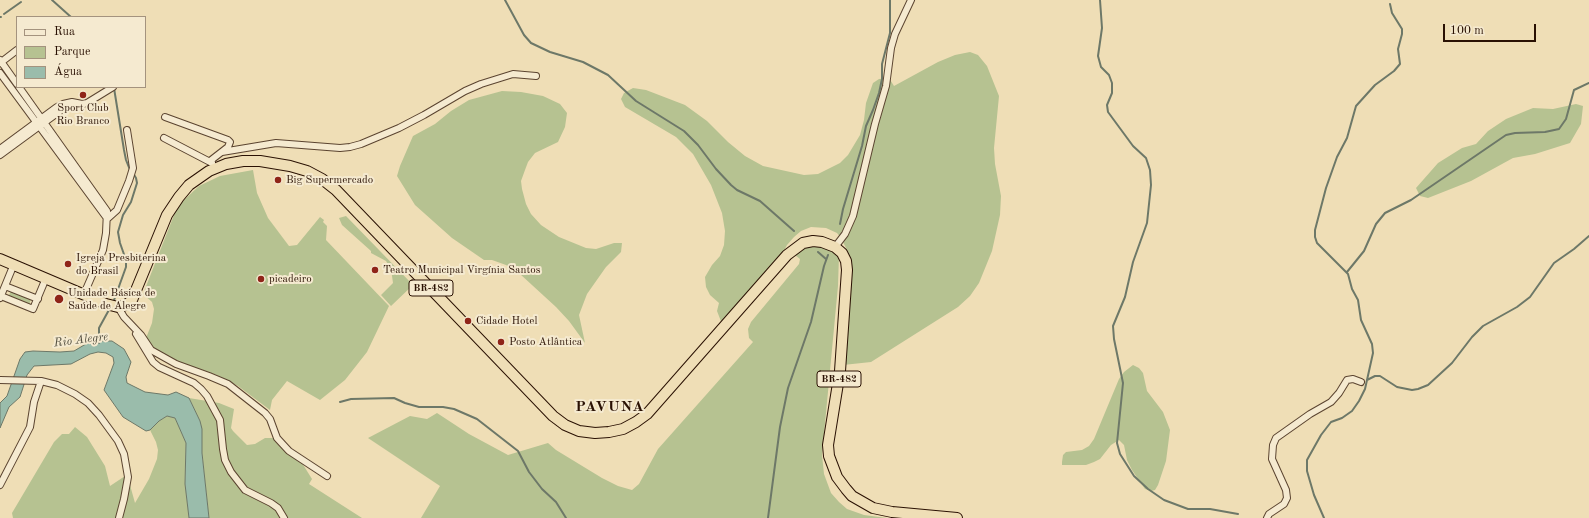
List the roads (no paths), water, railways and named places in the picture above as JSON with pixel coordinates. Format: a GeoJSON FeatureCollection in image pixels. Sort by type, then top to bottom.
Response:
{"type":"FeatureCollection","features":[{"type":"Feature","properties":{"kind":"highway","name":"BR-482"},"geometry":{"type":"LineString","coordinates":[[112,306],[126,305],[132,300],[168,215],[179,197],[194,181],[213,164],[226,164],[243,161],[272,162],[307,171],[322,179],[336,190],[553,416],[565,425],[579,431],[595,433],[609,432],[622,429],[636,422],[654,407],[788,254],[803,243],[813,241],[822,242],[835,247],[842,253],[846,261],[847,270],[840,371],[828,444],[832,467],[846,490],[860,501],[873,508],[892,512],[957,518]]}},
{"type":"Feature","properties":{"kind":"highway"},"geometry":{"type":"LineString","coordinates":[[0,259],[112,306]]}},
{"type":"Feature","properties":{"kind":"street"},"geometry":{"type":"LineString","coordinates":[[835,247],[845,234],[853,216],[875,124],[886,86],[891,48],[895,34],[911,0]]}},
{"type":"Feature","properties":{"kind":"street"},"geometry":{"type":"LineString","coordinates":[[16,51],[0,62],[16,83]]}},
{"type":"Feature","properties":{"kind":"street"},"geometry":{"type":"LineString","coordinates":[[0,73],[107,219]]}},
{"type":"Feature","properties":{"kind":"street"},"geometry":{"type":"LineString","coordinates":[[222,152],[276,143],[340,148],[350,147],[362,144],[399,128],[465,91],[481,84],[513,74],[536,76]]}},
{"type":"Feature","properties":{"kind":"street"},"geometry":{"type":"LineString","coordinates":[[20,88],[107,211],[103,250],[84,294]]}},
{"type":"Feature","properties":{"kind":"street"},"geometry":{"type":"LineString","coordinates":[[0,149],[43,120],[64,108],[66,104],[72,102],[82,104],[87,103],[110,88]]}},
{"type":"Feature","properties":{"kind":"street"},"geometry":{"type":"LineString","coordinates":[[164,138],[213,164],[230,144],[228,140],[165,117]]}},
{"type":"Feature","properties":{"kind":"street"},"geometry":{"type":"LineString","coordinates":[[0,155],[37,124]]}},
{"type":"Feature","properties":{"kind":"street"},"geometry":{"type":"LineString","coordinates":[[107,219],[117,210],[132,168],[127,130]]}},
{"type":"Feature","properties":{"kind":"street"},"geometry":{"type":"LineString","coordinates":[[14,264],[0,297],[33,309],[46,278]]}},
{"type":"Feature","properties":{"kind":"street"},"geometry":{"type":"LineString","coordinates":[[5,286],[38,299]]}},
{"type":"Feature","properties":{"kind":"street"},"geometry":{"type":"LineString","coordinates":[[112,306],[133,326],[151,350],[156,354],[186,368],[220,380],[258,406],[270,419],[277,438],[281,444],[327,476]]}},
{"type":"Feature","properties":{"kind":"street"},"geometry":{"type":"LineString","coordinates":[[133,326],[153,362],[166,371],[194,383],[204,393],[220,420],[225,460],[231,472],[245,490],[278,508],[284,518]]}},
{"type":"Feature","properties":{"kind":"street"},"geometry":{"type":"LineString","coordinates":[[1267,518],[1269,514],[1284,504],[1287,498],[1286,490],[1272,460],[1273,445],[1276,438],[1310,414],[1331,402],[1340,393],[1347,380],[1353,379],[1361,382]]}},
{"type":"Feature","properties":{"kind":"street"},"geometry":{"type":"LineString","coordinates":[[0,380],[40,381],[66,388],[88,403],[99,415],[118,441],[124,454],[128,477],[119,518]]}},
{"type":"Feature","properties":{"kind":"street"},"geometry":{"type":"LineString","coordinates":[[0,485],[30,427],[34,402],[40,381]]}},
{"type":"Feature","properties":{"kind":"water"},"geometry":{"type":"Polygon","coordinates":[[[91,341],[112,341],[124,349],[131,362],[126,377],[127,383],[145,392],[168,395],[176,392],[189,398],[200,421],[202,429],[202,453],[209,518],[189,518],[185,484],[186,443],[175,418],[167,416],[159,421],[150,430],[146,431],[123,417],[104,390],[114,363],[113,357],[106,353],[98,352],[90,354],[71,364],[34,366],[27,375],[20,397],[9,407],[0,428],[0,403],[7,396],[20,359],[25,352],[74,351],[91,341]]]}},
{"type":"Feature","properties":{"kind":"waterway"},"geometry":{"type":"LineString","coordinates":[[52,0],[70,16]]}},
{"type":"Feature","properties":{"kind":"waterway"},"geometry":{"type":"LineString","coordinates":[[505,0],[524,35],[531,43],[550,52],[583,62],[608,75],[636,101],[684,131],[698,145],[716,169],[731,185],[737,190],[760,201],[794,231]]}},
{"type":"Feature","properties":{"kind":"waterway"},"geometry":{"type":"LineString","coordinates":[[840,224],[862,146],[866,126],[879,93],[882,79],[882,64],[890,33],[890,0]]}},
{"type":"Feature","properties":{"kind":"waterway"},"geometry":{"type":"LineString","coordinates":[[1100,0],[1102,28],[1098,56],[1101,67],[1109,75],[1112,83],[1112,93],[1107,105],[1108,112],[1133,146],[1146,158],[1150,170],[1151,185],[1147,223],[1133,262],[1125,297],[1113,326],[1114,339],[1123,383],[1117,443],[1120,454],[1134,476],[1148,489],[1164,500],[1188,509],[1210,509],[1238,514]]}},
{"type":"Feature","properties":{"kind":"waterway"},"geometry":{"type":"LineString","coordinates":[[4,14],[21,2]]}},
{"type":"Feature","properties":{"kind":"waterway"},"geometry":{"type":"LineString","coordinates":[[1324,518],[1314,495],[1307,471],[1307,460],[1321,435],[1331,422],[1342,418],[1352,411],[1359,401],[1365,389],[1373,353],[1372,344],[1361,320],[1358,300],[1352,289],[1348,274],[1317,243],[1315,230],[1326,188],[1337,157],[1347,138],[1356,106],[1375,85],[1394,71],[1400,64],[1398,49],[1402,29],[1392,13],[1390,4]]}},
{"type":"Feature","properties":{"kind":"waterway"},"geometry":{"type":"LineString","coordinates":[[1347,272],[1364,251],[1376,224],[1385,213],[1411,200],[1506,135],[1515,133],[1545,132],[1559,129],[1566,119],[1574,90],[1589,83]]}},
{"type":"Feature","properties":{"kind":"waterway"},"geometry":{"type":"LineString","coordinates":[[114,88],[124,150],[130,170]]}},
{"type":"Feature","properties":{"kind":"waterway"},"geometry":{"type":"LineString","coordinates":[[113,303],[126,267],[126,260],[118,232],[123,215],[131,202],[137,183],[133,173]]}},
{"type":"Feature","properties":{"kind":"waterway"},"geometry":{"type":"LineString","coordinates":[[1367,380],[1375,376],[1380,376],[1397,387],[1412,390],[1428,385],[1452,363],[1472,337],[1483,326],[1517,307],[1530,297],[1554,263],[1589,236]]}},
{"type":"Feature","properties":{"kind":"waterway"},"geometry":{"type":"LineString","coordinates":[[818,252],[826,259]]}},
{"type":"Feature","properties":{"kind":"waterway"},"geometry":{"type":"LineString","coordinates":[[768,518],[780,427],[788,388],[811,322],[828,255]]}},
{"type":"Feature","properties":{"kind":"waterway","name":"Rio Alegre"},"geometry":{"type":"LineString","coordinates":[[99,343],[99,328],[110,308]]}},
{"type":"Feature","properties":{"kind":"waterway"},"geometry":{"type":"LineString","coordinates":[[340,402],[351,399],[394,398],[419,407],[443,407],[454,409],[477,419],[518,451],[529,472],[542,489],[556,502],[566,518]]}},
{"type":"Feature","properties":{"kind":"place","name":"Sport Club Rio Branco"},"geometry":{"type":"Point","coordinates":[83,95]}},
{"type":"Feature","properties":{"kind":"place","name":"Big Supermercado"},"geometry":{"type":"Point","coordinates":[278,180]}},
{"type":"Feature","properties":{"kind":"place","name":"Igreja Presbiterina do Brasil"},"geometry":{"type":"Point","coordinates":[68,264]}},
{"type":"Feature","properties":{"kind":"place","name":"Teatro Municipal Virgínia Santos"},"geometry":{"type":"Point","coordinates":[375,270]}},
{"type":"Feature","properties":{"kind":"place","name":"picadeiro"},"geometry":{"type":"Point","coordinates":[261,279]}},
{"type":"Feature","properties":{"kind":"place","name":"Unidade Básica de Saúde de Alegre"},"geometry":{"type":"Point","coordinates":[59,299]}},
{"type":"Feature","properties":{"kind":"place","name":"Cidade Hotel"},"geometry":{"type":"Point","coordinates":[468,321]}},
{"type":"Feature","properties":{"kind":"place","name":"Posto Atlântica"},"geometry":{"type":"Point","coordinates":[501,342]}},
{"type":"Feature","properties":{"kind":"district","name":"PAVUNA"},"geometry":{"type":"Point","coordinates":[610,407]}}]}
